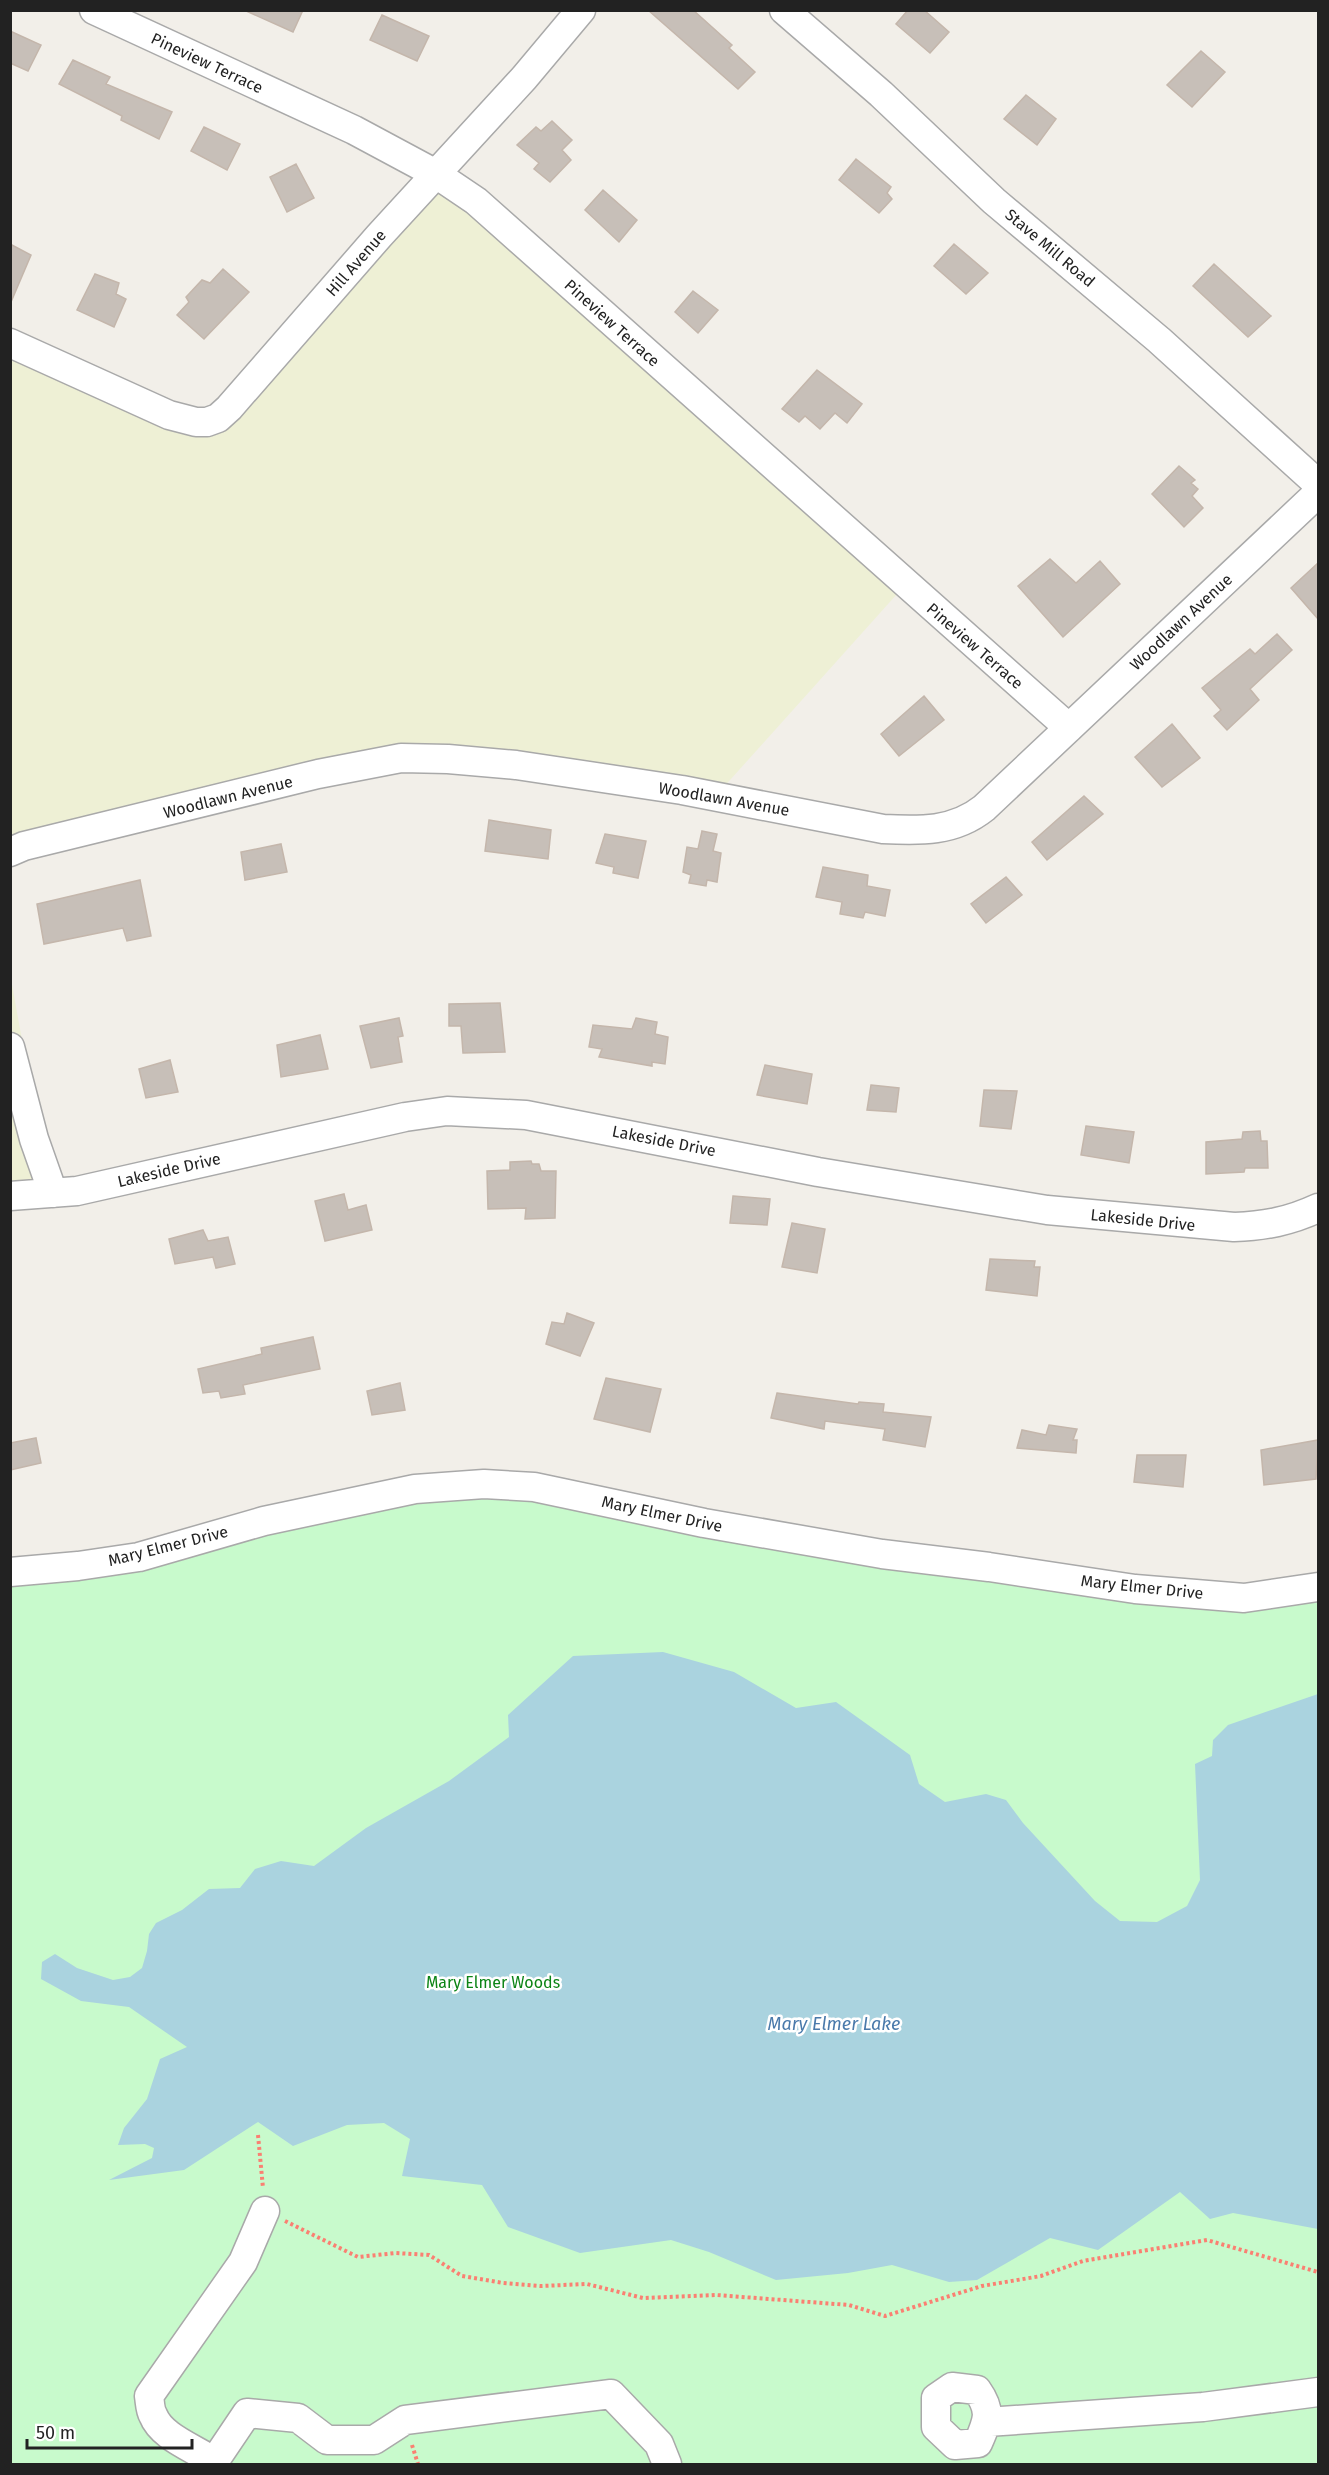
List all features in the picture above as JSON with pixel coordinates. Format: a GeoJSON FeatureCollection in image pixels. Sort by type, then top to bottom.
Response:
{"type":"FeatureCollection","features":[{"type":"Feature","properties":{"kind":"street","name":"Pineview Terrace"},"geometry":{"type":"LineString","coordinates":[[94,10],[354,130],[436,174],[476,201],[1069,728]]}},
{"type":"Feature","properties":{"kind":"street","name":"Hill Avenue"},"geometry":{"type":"LineString","coordinates":[[10,343],[169,415],[196,422],[207,422],[218,418],[244,392],[379,236],[524,78],[581,10]]}},
{"type":"Feature","properties":{"kind":"street","name":"Stave Mill Road"},"geometry":{"type":"LineString","coordinates":[[784,10],[881,94],[994,201],[1159,340],[1318,484]]}},
{"type":"Feature","properties":{"kind":"street","name":"Woodlawn Avenue"},"geometry":{"type":"LineString","coordinates":[[10,852],[24,846],[318,774],[400,758],[448,759],[516,765],[682,790],[883,829],[916,831],[958,825],[972,818],[1318,493]]}},
{"type":"Feature","properties":{"kind":"street"},"geometry":{"type":"LineString","coordinates":[[10,1047],[34,1139],[53,1193]]}},
{"type":"Feature","properties":{"kind":"street","name":"Lakeside Drive"},"geometry":{"type":"LineString","coordinates":[[10,1196],[77,1191],[405,1117],[447,1112],[482,1112],[526,1115],[818,1172],[1047,1210],[1234,1227],[1261,1227],[1318,1208]]}},
{"type":"Feature","properties":{"kind":"street","name":"Mary Elmer Drive"},"geometry":{"type":"LineString","coordinates":[[10,1572],[78,1566],[139,1557],[264,1521],[415,1489],[508,1484],[534,1487],[704,1523],[882,1554],[1135,1589],[1244,1598],[1318,1587]]}},
{"type":"Feature","properties":{"kind":"street"},"geometry":{"type":"LineString","coordinates":[[265,2211],[243,2262],[149,2396],[153,2416],[168,2434],[200,2451],[214,2462],[248,2413],[298,2418],[327,2440],[374,2440],[405,2420],[611,2394],[658,2444],[667,2464]]}},
{"type":"Feature","properties":{"kind":"street"},"geometry":{"type":"LineString","coordinates":[[952,2387],[977,2390],[987,2404],[987,2422],[978,2443],[951,2455],[936,2427],[936,2398],[952,2387]]}},
{"type":"Feature","properties":{"kind":"street"},"geometry":{"type":"LineString","coordinates":[[987,2422],[1203,2407],[1318,2392]]}},
{"type":"Feature","properties":{"kind":"path"},"geometry":{"type":"LineString","coordinates":[[258,2135],[265,2211],[358,2257],[396,2253],[429,2254],[462,2276],[540,2286],[587,2284],[643,2298],[716,2295],[849,2305],[885,2316],[982,2286],[1041,2276],[1083,2261],[1207,2240],[1318,2272]]}},
{"type":"Feature","properties":{"kind":"green space"},"geometry":{"type":"Polygon","coordinates":[[[433,167],[906,584],[713,799],[375,759],[11,860],[11,335],[210,420],[433,167]]]}},
{"type":"Feature","properties":{"kind":"green space"},"geometry":{"type":"Polygon","coordinates":[[[11,979],[49,1189],[11,1191],[11,979]]]}},
{"type":"Feature","properties":{"kind":"green space","name":"Mary Elmer Woods"},"geometry":{"type":"Polygon","coordinates":[[[481,1494],[1236,1593],[1318,1575],[1318,2464],[11,2464],[11,1584],[415,1501],[481,1494]]]}},
{"type":"Feature","properties":{"kind":"water","name":"Mary Elmer Lake"},"geometry":{"type":"Polygon","coordinates":[[[663,1652],[734,1672],[796,1708],[836,1702],[910,1755],[919,1784],[945,1802],[986,1794],[1006,1800],[1023,1823],[1095,1901],[1120,1921],[1157,1922],[1187,1906],[1200,1880],[1195,1764],[1212,1756],[1213,1740],[1228,1725],[1318,1694],[1318,2229],[1233,2213],[1210,2219],[1180,2192],[1098,2250],[1050,2238],[977,2280],[949,2282],[892,2265],[848,2273],[776,2280],[709,2252],[671,2240],[580,2253],[508,2227],[482,2185],[402,2176],[410,2139],[384,2123],[347,2125],[293,2146],[258,2122],[184,2170],[109,2180],[152,2158],[154,2148],[145,2144],[118,2145],[124,2128],[147,2099],[160,2059],[187,2047],[129,2007],[81,2001],[41,1979],[42,1962],[55,1954],[77,1968],[113,1980],[130,1977],[142,1968],[149,1934],[156,1923],[182,1910],[209,1889],[240,1888],[255,1869],[281,1861],[314,1866],[366,1828],[449,1781],[509,1737],[508,1715],[573,1656],[663,1652]]]}},
{"type":"Feature","properties":{"kind":"building"},"geometry":{"type":"Polygon","coordinates":[[[244,10],[303,10],[293,32],[244,10]]]}},
{"type":"Feature","properties":{"kind":"building"},"geometry":{"type":"Polygon","coordinates":[[[648,10],[693,10],[732,45],[729,48],[755,72],[738,89],[648,10]]]}},
{"type":"Feature","properties":{"kind":"building"},"geometry":{"type":"Polygon","coordinates":[[[908,10],[924,10],[949,32],[930,53],[896,24],[908,10]]]}},
{"type":"Feature","properties":{"kind":"building"},"geometry":{"type":"Polygon","coordinates":[[[382,15],[429,36],[417,61],[370,40],[382,15]]]}},
{"type":"Feature","properties":{"kind":"building"},"geometry":{"type":"Polygon","coordinates":[[[10,31],[41,45],[28,71],[10,63],[10,31]]]}},
{"type":"Feature","properties":{"kind":"building"},"geometry":{"type":"Polygon","coordinates":[[[1201,51],[1225,72],[1192,107],[1167,85],[1201,51]]]}},
{"type":"Feature","properties":{"kind":"building"},"geometry":{"type":"Polygon","coordinates":[[[73,60],[110,77],[106,84],[172,112],[159,139],[121,120],[122,116],[59,84],[73,60]]]}},
{"type":"Feature","properties":{"kind":"building"},"geometry":{"type":"Polygon","coordinates":[[[1026,95],[1056,119],[1037,145],[1004,119],[1026,95]]]}},
{"type":"Feature","properties":{"kind":"building"},"geometry":{"type":"Polygon","coordinates":[[[552,121],[572,140],[562,150],[571,160],[550,182],[534,169],[539,163],[517,145],[536,127],[541,131],[552,121]]]}},
{"type":"Feature","properties":{"kind":"building"},"geometry":{"type":"Polygon","coordinates":[[[204,127],[240,144],[227,170],[191,151],[204,127]]]}},
{"type":"Feature","properties":{"kind":"building"},"geometry":{"type":"Polygon","coordinates":[[[856,159],[891,187],[887,193],[892,199],[879,213],[839,180],[856,159]]]}},
{"type":"Feature","properties":{"kind":"building"},"geometry":{"type":"Polygon","coordinates":[[[296,164],[314,198],[287,212],[270,177],[296,164]]]}},
{"type":"Feature","properties":{"kind":"building"},"geometry":{"type":"Polygon","coordinates":[[[603,190],[637,220],[619,242],[585,210],[603,190]]]}},
{"type":"Feature","properties":{"kind":"building"},"geometry":{"type":"Polygon","coordinates":[[[10,244],[31,255],[11,302],[10,302],[10,244]]]}},
{"type":"Feature","properties":{"kind":"building"},"geometry":{"type":"Polygon","coordinates":[[[954,244],[988,273],[966,294],[934,266],[954,244]]]}},
{"type":"Feature","properties":{"kind":"building"},"geometry":{"type":"Polygon","coordinates":[[[1214,264],[1271,316],[1248,337],[1193,286],[1214,264]]]}},
{"type":"Feature","properties":{"kind":"building"},"geometry":{"type":"Polygon","coordinates":[[[223,269],[249,292],[204,339],[177,315],[189,302],[186,297],[202,280],[210,283],[223,269]]]}},
{"type":"Feature","properties":{"kind":"building"},"geometry":{"type":"Polygon","coordinates":[[[95,274],[119,283],[116,294],[126,299],[114,327],[77,310],[95,274]]]}},
{"type":"Feature","properties":{"kind":"building"},"geometry":{"type":"Polygon","coordinates":[[[693,291],[718,310],[698,333],[675,312],[693,291]]]}},
{"type":"Feature","properties":{"kind":"building"},"geometry":{"type":"Polygon","coordinates":[[[817,370],[862,404],[847,423],[835,413],[820,429],[805,416],[799,422],[782,409],[817,370]]]}},
{"type":"Feature","properties":{"kind":"building"},"geometry":{"type":"Polygon","coordinates":[[[1179,466],[1195,480],[1191,483],[1198,489],[1192,496],[1203,508],[1184,527],[1152,494],[1179,466]]]}},
{"type":"Feature","properties":{"kind":"building"},"geometry":{"type":"Polygon","coordinates":[[[1050,559],[1076,583],[1100,561],[1120,584],[1063,637],[1018,586],[1050,559]]]}},
{"type":"Feature","properties":{"kind":"building"},"geometry":{"type":"Polygon","coordinates":[[[1318,563],[1318,619],[1291,588],[1318,563]]]}},
{"type":"Feature","properties":{"kind":"building"},"geometry":{"type":"Polygon","coordinates":[[[1277,634],[1292,650],[1250,689],[1259,700],[1227,730],[1214,716],[1221,710],[1202,688],[1250,649],[1255,654],[1277,634]]]}},
{"type":"Feature","properties":{"kind":"building"},"geometry":{"type":"Polygon","coordinates":[[[924,696],[944,720],[899,756],[881,734],[924,696]]]}},
{"type":"Feature","properties":{"kind":"building"},"geometry":{"type":"Polygon","coordinates":[[[1172,724],[1200,758],[1162,787],[1135,757],[1172,724]]]}},
{"type":"Feature","properties":{"kind":"building"},"geometry":{"type":"Polygon","coordinates":[[[1084,796],[1103,814],[1047,860],[1032,842],[1084,796]]]}},
{"type":"Feature","properties":{"kind":"building"},"geometry":{"type":"Polygon","coordinates":[[[489,820],[551,830],[548,859],[485,851],[489,820]]]}},
{"type":"Feature","properties":{"kind":"building"},"geometry":{"type":"Polygon","coordinates":[[[702,831],[717,834],[713,851],[721,853],[717,882],[707,880],[706,886],[689,883],[691,875],[683,872],[687,847],[698,849],[702,831]]]}},
{"type":"Feature","properties":{"kind":"building"},"geometry":{"type":"Polygon","coordinates":[[[605,834],[646,841],[638,878],[613,873],[614,867],[596,863],[605,834]]]}},
{"type":"Feature","properties":{"kind":"building"},"geometry":{"type":"Polygon","coordinates":[[[281,844],[287,872],[245,880],[241,852],[281,844]]]}},
{"type":"Feature","properties":{"kind":"building"},"geometry":{"type":"Polygon","coordinates":[[[823,867],[868,875],[867,886],[890,890],[885,916],[865,912],[863,918],[840,914],[842,902],[816,897],[823,867]]]}},
{"type":"Feature","properties":{"kind":"building"},"geometry":{"type":"Polygon","coordinates":[[[1006,877],[1022,895],[986,923],[971,904],[1006,877]]]}},
{"type":"Feature","properties":{"kind":"building"},"geometry":{"type":"Polygon","coordinates":[[[140,880],[151,936],[127,941],[123,928],[44,944],[37,904],[140,880]]]}},
{"type":"Feature","properties":{"kind":"building"},"geometry":{"type":"Polygon","coordinates":[[[500,1003],[505,1052],[463,1053],[461,1026],[449,1026],[449,1004],[500,1003]]]}},
{"type":"Feature","properties":{"kind":"building"},"geometry":{"type":"Polygon","coordinates":[[[399,1018],[403,1036],[398,1037],[402,1062],[371,1068],[360,1026],[399,1018]]]}},
{"type":"Feature","properties":{"kind":"building"},"geometry":{"type":"Polygon","coordinates":[[[636,1018],[657,1022],[655,1034],[668,1037],[665,1064],[652,1062],[652,1066],[599,1057],[602,1049],[589,1047],[593,1025],[632,1029],[636,1018]]]}},
{"type":"Feature","properties":{"kind":"building"},"geometry":{"type":"Polygon","coordinates":[[[320,1035],[328,1069],[281,1077],[277,1045],[320,1035]]]}},
{"type":"Feature","properties":{"kind":"building"},"geometry":{"type":"Polygon","coordinates":[[[170,1060],[178,1092],[146,1098],[139,1069],[170,1060]]]}},
{"type":"Feature","properties":{"kind":"building"},"geometry":{"type":"Polygon","coordinates":[[[765,1065],[812,1074],[807,1104],[757,1095],[765,1065]]]}},
{"type":"Feature","properties":{"kind":"building"},"geometry":{"type":"Polygon","coordinates":[[[871,1085],[899,1088],[896,1112],[867,1110],[871,1085]]]}},
{"type":"Feature","properties":{"kind":"building"},"geometry":{"type":"Polygon","coordinates":[[[984,1090],[1017,1091],[1011,1129],[980,1126],[984,1090]]]}},
{"type":"Feature","properties":{"kind":"building"},"geometry":{"type":"Polygon","coordinates":[[[1086,1126],[1134,1132],[1129,1163],[1081,1155],[1086,1126]]]}},
{"type":"Feature","properties":{"kind":"building"},"geometry":{"type":"Polygon","coordinates":[[[1260,1131],[1261,1141],[1267,1141],[1268,1168],[1245,1168],[1244,1172],[1206,1174],[1206,1142],[1242,1139],[1243,1132],[1260,1131]]]}},
{"type":"Feature","properties":{"kind":"building"},"geometry":{"type":"Polygon","coordinates":[[[531,1161],[532,1164],[539,1164],[541,1171],[556,1171],[555,1218],[525,1219],[526,1208],[488,1209],[487,1171],[510,1170],[510,1162],[531,1161]]]}},
{"type":"Feature","properties":{"kind":"building"},"geometry":{"type":"Polygon","coordinates":[[[344,1194],[348,1210],[366,1205],[372,1230],[325,1241],[315,1201],[344,1194]]]}},
{"type":"Feature","properties":{"kind":"building"},"geometry":{"type":"Polygon","coordinates":[[[733,1196],[770,1199],[767,1225],[730,1223],[733,1196]]]}},
{"type":"Feature","properties":{"kind":"building"},"geometry":{"type":"Polygon","coordinates":[[[792,1223],[825,1229],[817,1273],[782,1267],[792,1223]]]}},
{"type":"Feature","properties":{"kind":"building"},"geometry":{"type":"Polygon","coordinates":[[[203,1230],[208,1241],[228,1237],[235,1264],[216,1268],[213,1257],[175,1264],[169,1239],[203,1230]]]}},
{"type":"Feature","properties":{"kind":"building"},"geometry":{"type":"Polygon","coordinates":[[[990,1259],[1035,1261],[1034,1267],[1040,1267],[1037,1296],[986,1290],[990,1259]]]}},
{"type":"Feature","properties":{"kind":"building"},"geometry":{"type":"Polygon","coordinates":[[[567,1313],[594,1323],[580,1356],[546,1344],[552,1322],[564,1324],[567,1313]]]}},
{"type":"Feature","properties":{"kind":"building"},"geometry":{"type":"Polygon","coordinates":[[[313,1337],[320,1369],[243,1385],[245,1394],[221,1398],[219,1391],[203,1393],[198,1369],[262,1354],[261,1348],[313,1337]]]}},
{"type":"Feature","properties":{"kind":"building"},"geometry":{"type":"Polygon","coordinates":[[[606,1378],[661,1389],[650,1432],[594,1419],[606,1378]]]}},
{"type":"Feature","properties":{"kind":"building"},"geometry":{"type":"Polygon","coordinates":[[[400,1383],[405,1410],[372,1415],[367,1391],[400,1383]]]}},
{"type":"Feature","properties":{"kind":"building"},"geometry":{"type":"Polygon","coordinates":[[[777,1393],[858,1404],[859,1402],[884,1404],[883,1412],[931,1417],[925,1447],[883,1440],[885,1429],[825,1421],[824,1429],[771,1418],[777,1393]]]}},
{"type":"Feature","properties":{"kind":"building"},"geometry":{"type":"Polygon","coordinates":[[[1049,1425],[1077,1429],[1073,1440],[1077,1440],[1076,1453],[1017,1448],[1022,1430],[1046,1435],[1049,1425]]]}},
{"type":"Feature","properties":{"kind":"building"},"geometry":{"type":"Polygon","coordinates":[[[36,1438],[41,1463],[10,1470],[10,1443],[36,1438]]]}},
{"type":"Feature","properties":{"kind":"building"},"geometry":{"type":"Polygon","coordinates":[[[1318,1440],[1316,1479],[1264,1485],[1261,1450],[1318,1440]]]}},
{"type":"Feature","properties":{"kind":"building"},"geometry":{"type":"Polygon","coordinates":[[[1137,1455],[1186,1455],[1183,1487],[1134,1482],[1137,1455]]]}}]}
